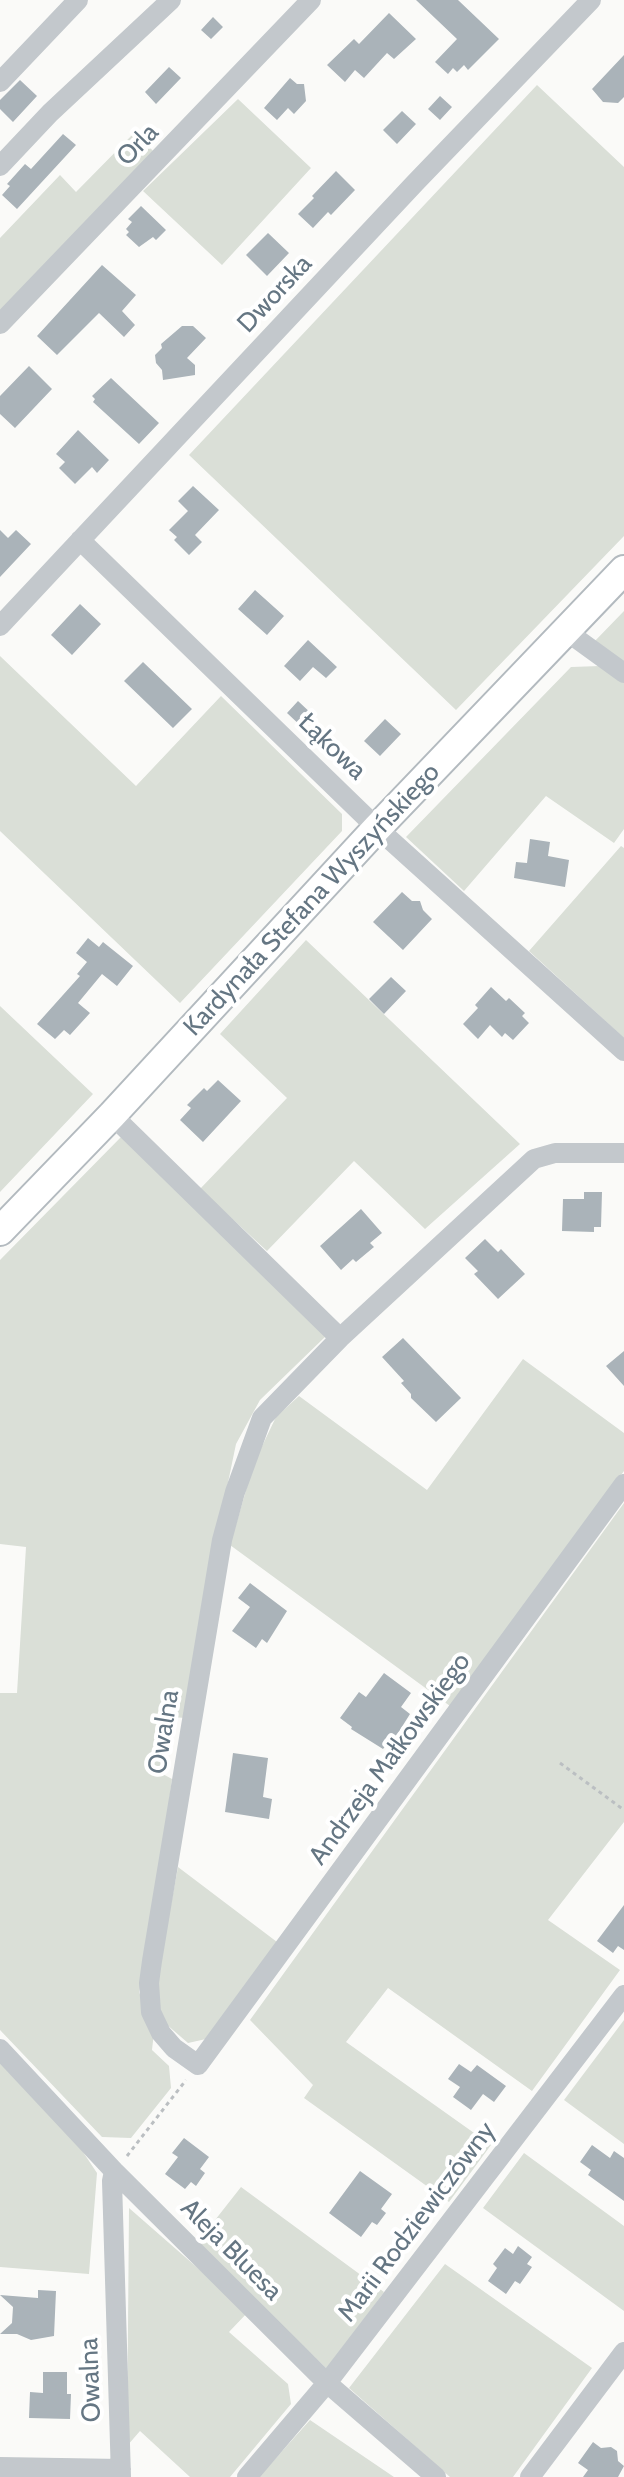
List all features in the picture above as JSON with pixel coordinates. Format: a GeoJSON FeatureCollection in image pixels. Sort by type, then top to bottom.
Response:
{"type":"FeatureCollection","features":[{"type":"Feature","properties":{"kind":"main road","name":"Kardynała Stefana Wyszyńskiego"},"geometry":{"type":"LineString","coordinates":[[0,1231],[112,1115],[377,828],[624,570]]}},
{"type":"Feature","properties":{"kind":"street"},"geometry":{"type":"LineString","coordinates":[[0,82],[78,0]]}},
{"type":"Feature","properties":{"kind":"street"},"geometry":{"type":"LineString","coordinates":[[0,166],[50,113],[171,0]]}},
{"type":"Feature","properties":{"kind":"street","name":"Orla"},"geometry":{"type":"LineString","coordinates":[[0,324],[311,0]]}},
{"type":"Feature","properties":{"kind":"street","name":"Dworska"},"geometry":{"type":"LineString","coordinates":[[0,626],[591,0]]}},
{"type":"Feature","properties":{"kind":"street","name":"Łąkowa"},"geometry":{"type":"LineString","coordinates":[[80,540],[377,828],[624,1051]]}},
{"type":"Feature","properties":{"kind":"street"},"geometry":{"type":"LineString","coordinates":[[566,631],[624,673]]}},
{"type":"Feature","properties":{"kind":"street"},"geometry":{"type":"LineString","coordinates":[[112,1115],[340,1338]]}},
{"type":"Feature","properties":{"kind":"street","name":"Owalna"},"geometry":{"type":"LineString","coordinates":[[198,2065],[174,2048],[161,2033],[151,2012],[149,1983],[222,1540],[235,1492],[262,1418],[340,1338],[534,1159],[555,1153],[624,1153]]}},
{"type":"Feature","properties":{"kind":"street","name":"Andrzeja Małkowskiego"},"geometry":{"type":"LineString","coordinates":[[198,2065],[624,1484]]}},
{"type":"Feature","properties":{"kind":"street","name":"Marii Rodziewiczówny"},"geometry":{"type":"LineString","coordinates":[[247,2477],[327,2383],[624,1995]]}},
{"type":"Feature","properties":{"kind":"street","name":"Aleja Bluesa"},"geometry":{"type":"LineString","coordinates":[[0,2049],[114,2171],[327,2383],[436,2477]]}},
{"type":"Feature","properties":{"kind":"street","name":"Owalna"},"geometry":{"type":"LineString","coordinates":[[114,2171],[114,2289],[121,2473]]}},
{"type":"Feature","properties":{"kind":"street"},"geometry":{"type":"LineString","coordinates":[[530,2477],[624,2352]]}},
{"type":"Feature","properties":{"kind":"street"},"geometry":{"type":"LineString","coordinates":[[0,2467],[121,2473]]}},
{"type":"Feature","properties":{"kind":"path"},"geometry":{"type":"LineString","coordinates":[[560,1763],[624,1810]]}},
{"type":"Feature","properties":{"kind":"path"},"geometry":{"type":"LineString","coordinates":[[114,2171],[198,2065]]}},
{"type":"Feature","properties":{"kind":"shaded area"},"geometry":{"type":"Polygon","coordinates":[[[537,85],[624,167],[624,536],[456,710],[189,455],[537,85]]]}},
{"type":"Feature","properties":{"kind":"shaded area"},"geometry":{"type":"Polygon","coordinates":[[[238,99],[311,168],[222,265],[143,191],[238,99]]]}},
{"type":"Feature","properties":{"kind":"shaded area"},"geometry":{"type":"Polygon","coordinates":[[[135,132],[154,152],[0,312],[0,238],[60,175],[76,192],[135,132]]]}},
{"type":"Feature","properties":{"kind":"shaded area"},"geometry":{"type":"Polygon","coordinates":[[[624,611],[624,667],[592,644],[624,611]]]}},
{"type":"Feature","properties":{"kind":"shaded area"},"geometry":{"type":"Polygon","coordinates":[[[0,656],[136,786],[221,696],[342,814],[342,831],[180,1003],[0,831],[0,656]]]}},
{"type":"Feature","properties":{"kind":"shaded area"},"geometry":{"type":"Polygon","coordinates":[[[600,666],[624,683],[624,829],[614,843],[546,796],[464,891],[406,837],[571,667],[600,666]]]}},
{"type":"Feature","properties":{"kind":"shaded area"},"geometry":{"type":"Polygon","coordinates":[[[621,846],[624,848],[624,1038],[529,951],[621,846]]]}},
{"type":"Feature","properties":{"kind":"shaded area"},"geometry":{"type":"Polygon","coordinates":[[[306,940],[520,1144],[425,1229],[354,1161],[267,1251],[200,1189],[287,1098],[220,1034],[306,940]]]}},
{"type":"Feature","properties":{"kind":"shaded area"},"geometry":{"type":"Polygon","coordinates":[[[0,1006],[93,1094],[0,1192],[0,1006]]]}},
{"type":"Feature","properties":{"kind":"shaded area"},"geometry":{"type":"Polygon","coordinates":[[[122,1136],[327,1335],[260,1400],[236,1444],[215,1545],[186,1718],[170,1717],[159,1772],[172,1779],[154,1915],[139,1992],[154,2032],[152,2050],[169,2066],[171,2088],[131,2138],[102,2137],[0,2030],[0,1693],[17,1693],[26,1547],[0,1544],[0,1260],[122,1136]]]}},
{"type":"Feature","properties":{"kind":"shaded area"},"geometry":{"type":"Polygon","coordinates":[[[523,1359],[624,1433],[624,1471],[450,1706],[230,1545],[254,1463],[276,1417],[299,1396],[427,1490],[523,1359]]]}},
{"type":"Feature","properties":{"kind":"shaded area"},"geometry":{"type":"Polygon","coordinates":[[[624,1503],[624,1822],[548,1920],[620,1970],[532,2091],[388,1988],[346,2042],[491,2145],[449,2202],[304,2098],[313,2085],[250,2020],[624,1503]]]}},
{"type":"Feature","properties":{"kind":"shaded area"},"geometry":{"type":"Polygon","coordinates":[[[178,1867],[277,1942],[206,2039],[188,2043],[151,2011],[178,1867]]]}},
{"type":"Feature","properties":{"kind":"shaded area"},"geometry":{"type":"Polygon","coordinates":[[[624,2020],[624,2144],[564,2100],[624,2020]]]}},
{"type":"Feature","properties":{"kind":"shaded area"},"geometry":{"type":"Polygon","coordinates":[[[0,2063],[79,2146],[97,2173],[89,2274],[0,2267],[0,2063]]]}},
{"type":"Feature","properties":{"kind":"shaded area"},"geometry":{"type":"Polygon","coordinates":[[[524,2153],[624,2226],[624,2311],[483,2208],[524,2153]]]}},
{"type":"Feature","properties":{"kind":"shaded area"},"geometry":{"type":"Polygon","coordinates":[[[241,2187],[384,2292],[328,2370],[197,2243],[241,2187]]]}},
{"type":"Feature","properties":{"kind":"shaded area"},"geometry":{"type":"Polygon","coordinates":[[[129,2208],[248,2312],[229,2332],[288,2384],[291,2404],[230,2477],[190,2477],[140,2431],[127,2446],[129,2208]]]}},
{"type":"Feature","properties":{"kind":"shaded area"},"geometry":{"type":"Polygon","coordinates":[[[445,2264],[592,2368],[513,2477],[450,2477],[349,2388],[445,2264]]]}},
{"type":"Feature","properties":{"kind":"shaded area"},"geometry":{"type":"Polygon","coordinates":[[[310,2420],[394,2477],[259,2477],[310,2420]]]}},
{"type":"Feature","properties":{"kind":"building"},"geometry":{"type":"Polygon","coordinates":[[[416,0],[458,0],[499,39],[468,70],[464,65],[457,72],[453,68],[448,74],[435,62],[457,39],[416,0]]]}},
{"type":"Feature","properties":{"kind":"building"},"geometry":{"type":"Polygon","coordinates":[[[389,13],[416,39],[394,59],[387,53],[364,78],[355,70],[345,82],[327,65],[354,39],[359,44],[389,13]]]}},
{"type":"Feature","properties":{"kind":"building"},"geometry":{"type":"Polygon","coordinates":[[[213,17],[223,27],[211,39],[201,30],[213,17]]]}},
{"type":"Feature","properties":{"kind":"building"},"geometry":{"type":"Polygon","coordinates":[[[624,55],[624,97],[618,103],[603,102],[592,89],[624,55]]]}},
{"type":"Feature","properties":{"kind":"building"},"geometry":{"type":"Polygon","coordinates":[[[169,67],[181,78],[156,104],[145,92],[169,67]]]}},
{"type":"Feature","properties":{"kind":"building"},"geometry":{"type":"Polygon","coordinates":[[[290,78],[297,84],[304,84],[306,101],[294,114],[288,108],[277,120],[264,108],[290,78]]]}},
{"type":"Feature","properties":{"kind":"building"},"geometry":{"type":"Polygon","coordinates":[[[20,80],[37,96],[13,122],[0,109],[0,100],[20,80]]]}},
{"type":"Feature","properties":{"kind":"building"},"geometry":{"type":"Polygon","coordinates":[[[440,96],[452,107],[440,120],[428,109],[440,96]]]}},
{"type":"Feature","properties":{"kind":"building"},"geometry":{"type":"Polygon","coordinates":[[[402,111],[416,124],[397,144],[383,130],[402,111]]]}},
{"type":"Feature","properties":{"kind":"building"},"geometry":{"type":"Polygon","coordinates":[[[63,134],[76,145],[17,209],[2,195],[10,186],[7,184],[25,164],[31,169],[63,134]]]}},
{"type":"Feature","properties":{"kind":"building"},"geometry":{"type":"Polygon","coordinates":[[[336,171],[355,190],[331,215],[328,212],[313,228],[298,214],[336,171]]]}},
{"type":"Feature","properties":{"kind":"building"},"geometry":{"type":"Polygon","coordinates":[[[141,206],[166,230],[156,240],[153,237],[139,247],[126,235],[129,232],[126,229],[132,222],[128,219],[141,206]]]}},
{"type":"Feature","properties":{"kind":"building"},"geometry":{"type":"Polygon","coordinates":[[[268,233],[289,253],[267,276],[246,255],[268,233]]]}},
{"type":"Feature","properties":{"kind":"building"},"geometry":{"type":"Polygon","coordinates":[[[102,265],[136,295],[122,311],[135,325],[124,337],[99,313],[57,355],[37,336],[102,265]]]}},
{"type":"Feature","properties":{"kind":"building"},"geometry":{"type":"Polygon","coordinates":[[[182,326],[193,326],[206,338],[187,358],[195,365],[195,375],[163,380],[155,355],[162,348],[161,344],[182,326]]]}},
{"type":"Feature","properties":{"kind":"building"},"geometry":{"type":"Polygon","coordinates":[[[29,366],[52,389],[15,428],[0,414],[0,396],[29,366]]]}},
{"type":"Feature","properties":{"kind":"building"},"geometry":{"type":"Polygon","coordinates":[[[111,378],[159,423],[139,444],[93,402],[95,399],[92,396],[111,378]]]}},
{"type":"Feature","properties":{"kind":"building"},"geometry":{"type":"Polygon","coordinates":[[[78,430],[109,460],[97,473],[92,467],[75,484],[59,468],[65,462],[56,454],[78,430]]]}},
{"type":"Feature","properties":{"kind":"building"},"geometry":{"type":"Polygon","coordinates":[[[193,486],[219,510],[195,535],[202,542],[189,555],[169,530],[188,511],[178,501],[193,486]]]}},
{"type":"Feature","properties":{"kind":"building"},"geometry":{"type":"Polygon","coordinates":[[[0,530],[8,538],[16,530],[31,544],[0,577],[0,530]]]}},
{"type":"Feature","properties":{"kind":"building"},"geometry":{"type":"Polygon","coordinates":[[[255,590],[284,616],[267,635],[238,609],[255,590]]]}},
{"type":"Feature","properties":{"kind":"building"},"geometry":{"type":"Polygon","coordinates":[[[80,604],[101,624],[72,655],[51,635],[80,604]]]}},
{"type":"Feature","properties":{"kind":"building"},"geometry":{"type":"Polygon","coordinates":[[[308,640],[337,667],[326,678],[313,667],[300,681],[284,666],[308,640]]]}},
{"type":"Feature","properties":{"kind":"building"},"geometry":{"type":"Polygon","coordinates":[[[143,662],[192,709],[173,728],[124,681],[143,662]]]}},
{"type":"Feature","properties":{"kind":"building"},"geometry":{"type":"Polygon","coordinates":[[[298,701],[314,716],[303,728],[287,713],[298,701]]]}},
{"type":"Feature","properties":{"kind":"building"},"geometry":{"type":"Polygon","coordinates":[[[385,719],[401,734],[380,756],[364,741],[385,719]]]}},
{"type":"Feature","properties":{"kind":"building"},"geometry":{"type":"Polygon","coordinates":[[[530,839],[550,842],[548,856],[569,860],[565,887],[514,878],[516,862],[527,863],[530,839]]]}},
{"type":"Feature","properties":{"kind":"building"},"geometry":{"type":"Polygon","coordinates":[[[402,892],[412,901],[420,901],[423,910],[432,919],[403,950],[373,922],[402,892]]]}},
{"type":"Feature","properties":{"kind":"building"},"geometry":{"type":"Polygon","coordinates":[[[88,938],[99,947],[103,942],[133,966],[117,986],[102,974],[78,1003],[90,1013],[70,1035],[64,1030],[55,1039],[37,1024],[80,976],[77,974],[87,962],[76,953],[88,938]]]}},
{"type":"Feature","properties":{"kind":"building"},"geometry":{"type":"Polygon","coordinates":[[[391,977],[406,991],[384,1014],[369,999],[391,977]]]}},
{"type":"Feature","properties":{"kind":"building"},"geometry":{"type":"Polygon","coordinates":[[[491,987],[525,1013],[522,1016],[529,1023],[513,1040],[505,1033],[502,1037],[490,1025],[478,1039],[463,1024],[491,987]]]}},
{"type":"Feature","properties":{"kind":"building"},"geometry":{"type":"Polygon","coordinates":[[[218,1080],[241,1101],[203,1142],[180,1120],[191,1108],[187,1105],[204,1088],[207,1091],[218,1080]]]}},
{"type":"Feature","properties":{"kind":"building"},"geometry":{"type":"Polygon","coordinates":[[[584,1192],[602,1192],[601,1227],[594,1227],[594,1232],[562,1231],[563,1199],[584,1199],[584,1192]]]}},
{"type":"Feature","properties":{"kind":"building"},"geometry":{"type":"Polygon","coordinates":[[[361,1209],[382,1233],[370,1243],[374,1247],[341,1270],[320,1246],[361,1209]]]}},
{"type":"Feature","properties":{"kind":"building"},"geometry":{"type":"Polygon","coordinates":[[[485,1239],[498,1252],[501,1249],[525,1274],[498,1299],[474,1274],[478,1271],[465,1258],[485,1239]]]}},
{"type":"Feature","properties":{"kind":"building"},"geometry":{"type":"Polygon","coordinates":[[[403,1338],[461,1398],[436,1422],[411,1398],[401,1383],[404,1381],[382,1357],[403,1338]]]}},
{"type":"Feature","properties":{"kind":"building"},"geometry":{"type":"Polygon","coordinates":[[[624,1351],[624,1386],[606,1366],[624,1351]]]}},
{"type":"Feature","properties":{"kind":"building"},"geometry":{"type":"Polygon","coordinates":[[[250,1583],[287,1611],[267,1643],[262,1639],[256,1648],[232,1631],[250,1607],[238,1598],[250,1583]]]}},
{"type":"Feature","properties":{"kind":"building"},"geometry":{"type":"Polygon","coordinates":[[[384,1673],[411,1693],[401,1707],[410,1714],[393,1741],[391,1739],[383,1749],[351,1729],[340,1718],[359,1692],[366,1697],[384,1673]]]}},
{"type":"Feature","properties":{"kind":"building"},"geometry":{"type":"Polygon","coordinates":[[[233,1753],[268,1758],[263,1797],[272,1799],[269,1819],[225,1812],[233,1753]]]}},
{"type":"Feature","properties":{"kind":"building"},"geometry":{"type":"Polygon","coordinates":[[[624,1905],[624,1950],[618,1946],[613,1953],[597,1941],[624,1905]]]}},
{"type":"Feature","properties":{"kind":"building"},"geometry":{"type":"Polygon","coordinates":[[[459,2064],[471,2072],[477,2065],[506,2086],[494,2102],[483,2094],[471,2110],[453,2097],[460,2087],[448,2079],[459,2064]]]}},
{"type":"Feature","properties":{"kind":"building"},"geometry":{"type":"Polygon","coordinates":[[[184,2138],[209,2157],[200,2169],[205,2173],[196,2186],[191,2182],[185,2189],[165,2174],[178,2157],[172,2153],[184,2138]]]}},
{"type":"Feature","properties":{"kind":"building"},"geometry":{"type":"Polygon","coordinates":[[[592,2145],[610,2158],[614,2151],[624,2158],[624,2201],[588,2175],[591,2170],[580,2162],[592,2145]]]}},
{"type":"Feature","properties":{"kind":"building"},"geometry":{"type":"Polygon","coordinates":[[[360,2171],[392,2194],[381,2209],[386,2213],[377,2225],[372,2222],[361,2237],[329,2213],[360,2171]]]}},
{"type":"Feature","properties":{"kind":"building"},"geometry":{"type":"Polygon","coordinates":[[[518,2246],[532,2257],[527,2264],[532,2267],[520,2284],[515,2281],[506,2294],[488,2281],[497,2268],[493,2264],[505,2248],[513,2254],[518,2246]]]}},
{"type":"Feature","properties":{"kind":"building"},"geometry":{"type":"Polygon","coordinates":[[[38,2290],[56,2291],[54,2336],[31,2340],[17,2334],[0,2334],[12,2323],[13,2307],[0,2295],[38,2298],[38,2290]]]}},
{"type":"Feature","properties":{"kind":"building"},"geometry":{"type":"Polygon","coordinates":[[[43,2372],[67,2372],[67,2394],[71,2394],[70,2419],[29,2418],[30,2392],[43,2393],[43,2372]]]}},
{"type":"Feature","properties":{"kind":"building"},"geometry":{"type":"Polygon","coordinates":[[[593,2442],[601,2448],[611,2447],[617,2451],[618,2461],[624,2466],[618,2477],[583,2477],[588,2470],[578,2463],[593,2442]]]}}]}
